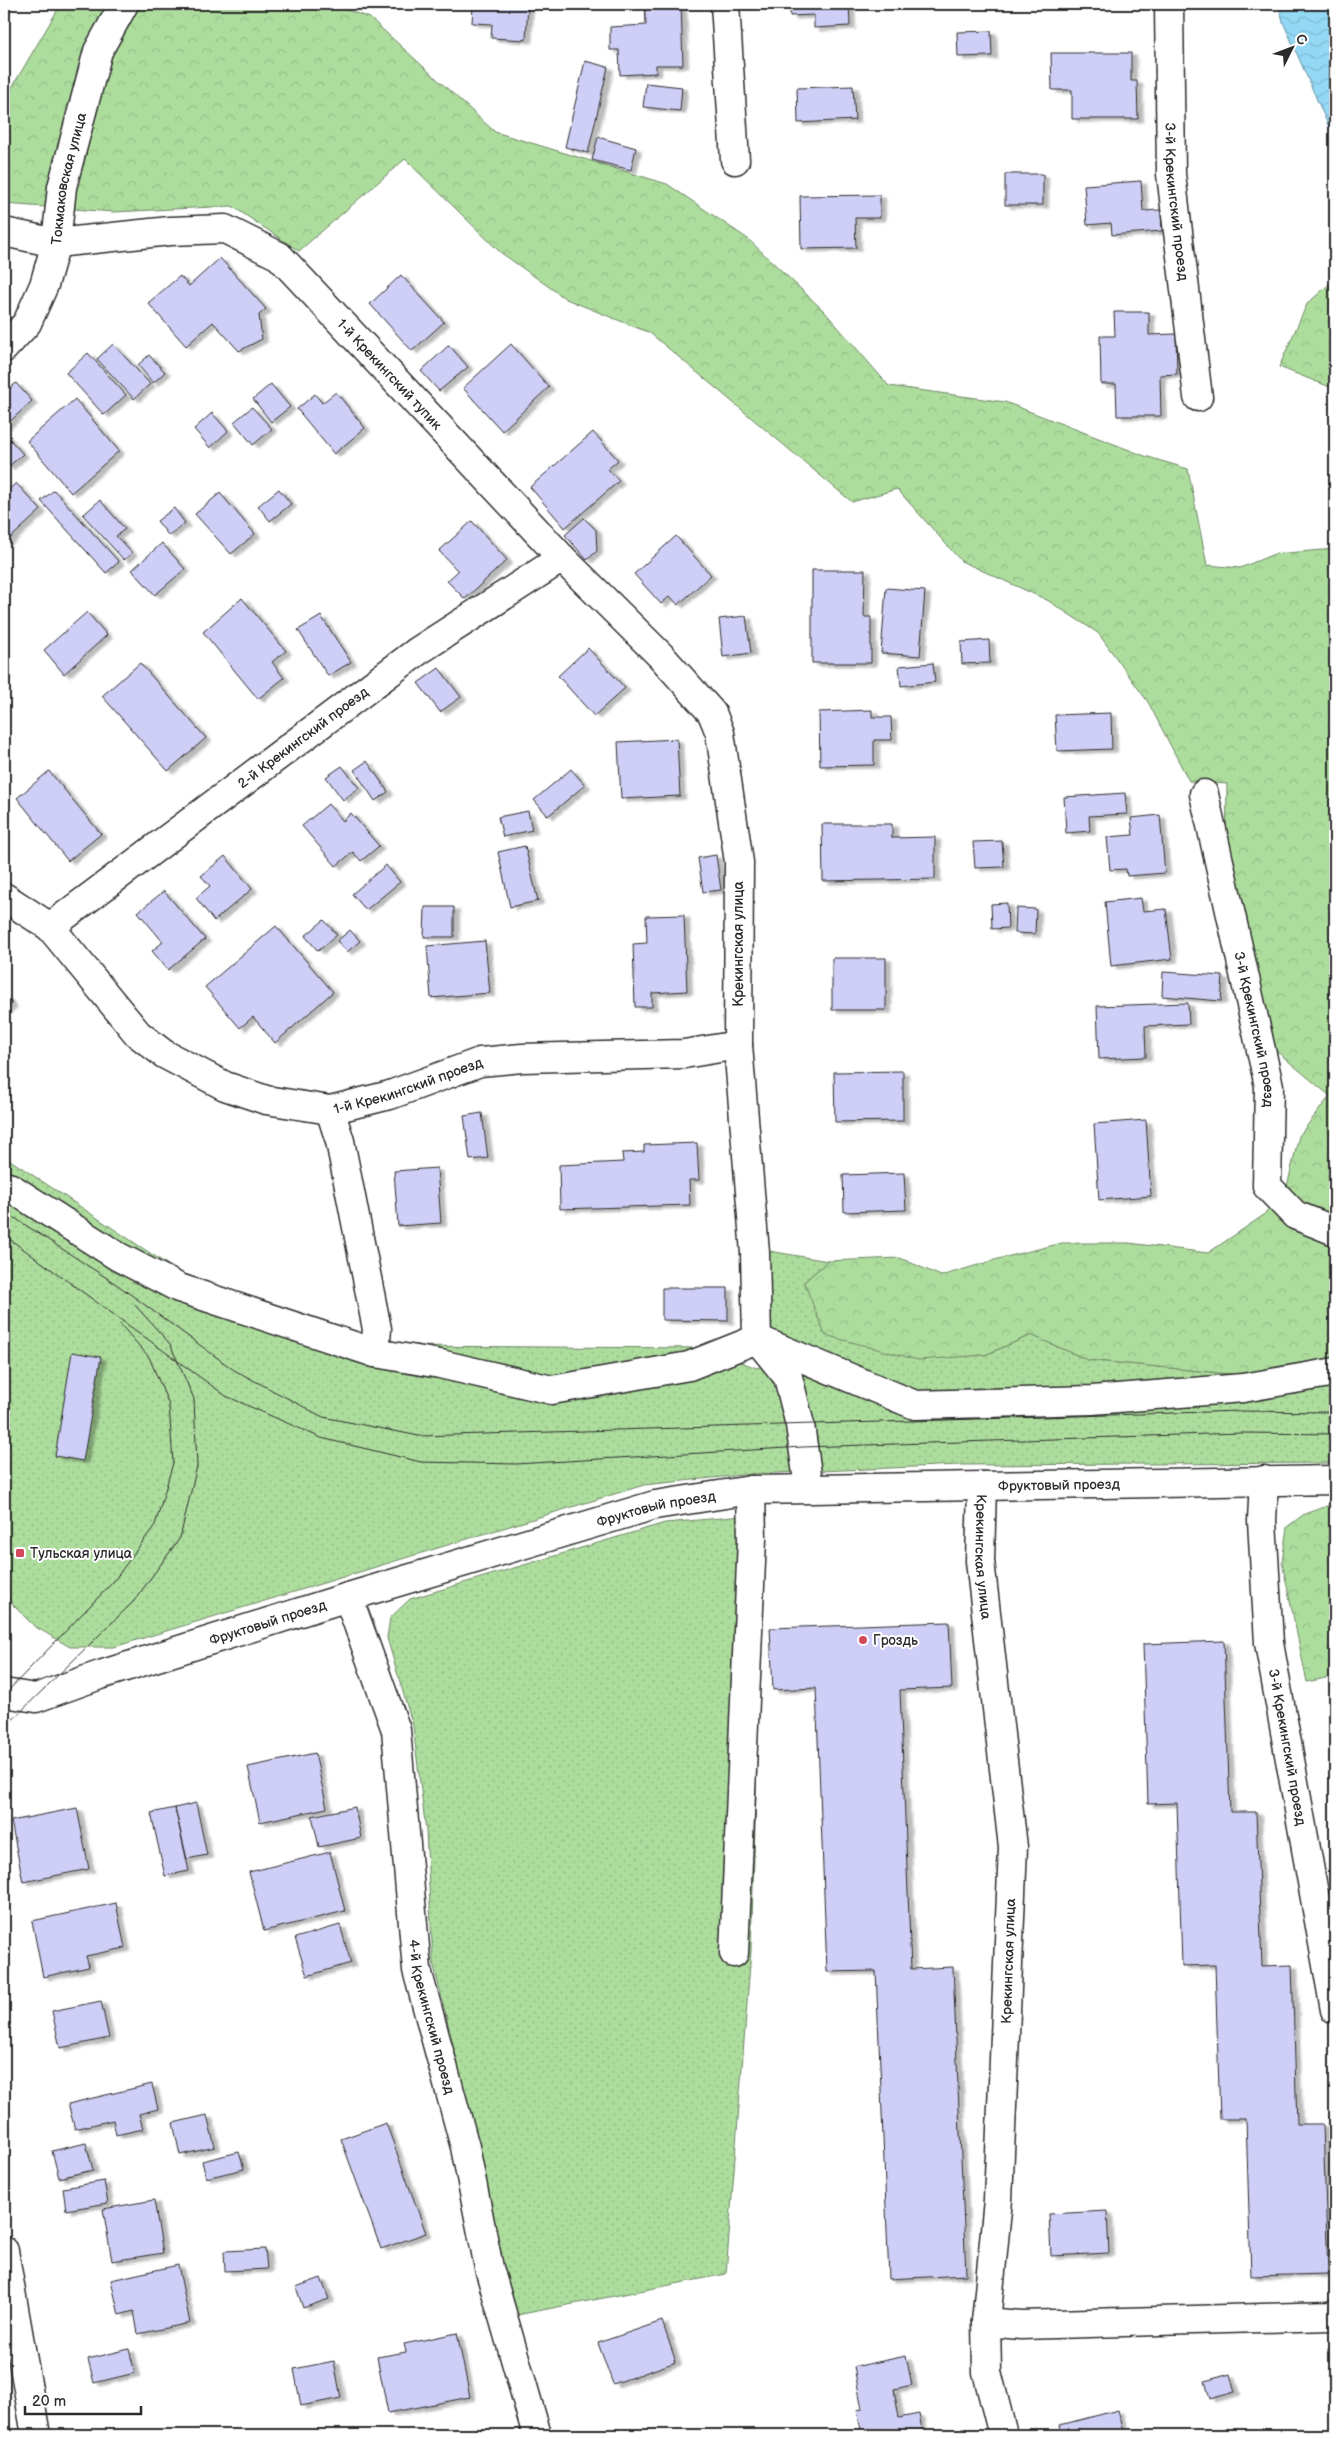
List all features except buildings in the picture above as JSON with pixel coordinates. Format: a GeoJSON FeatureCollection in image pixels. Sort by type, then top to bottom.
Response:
{"type":"FeatureCollection","features":[{"type":"Feature","properties":{"kind":"street","name":"Токмаковская улица"},"geometry":{"type":"LineString","coordinates":[[4,348],[27,323],[44,285],[56,243],[62,186],[98,51],[124,4]]}},
{"type":"Feature","properties":{"kind":"street"},"geometry":{"type":"LineString","coordinates":[[725,4],[736,160]]}},
{"type":"Feature","properties":{"kind":"street","name":"3-й Крекингский проезд"},"geometry":{"type":"LineString","coordinates":[[1169,4],[1171,174],[1198,397]]}},
{"type":"Feature","properties":{"kind":"street","name":"1-й Крекингский тупик"},"geometry":{"type":"LineString","coordinates":[[4,232],[14,236],[56,243],[170,231],[225,229],[279,256],[562,558],[661,656]]}},
{"type":"Feature","properties":{"kind":"street","name":"2-й Крекингский проезд"},"geometry":{"type":"LineString","coordinates":[[50,927],[418,652],[562,558]]}},
{"type":"Feature","properties":{"kind":"street","name":"Крекингская улица"},"geometry":{"type":"LineString","coordinates":[[661,656],[712,713],[720,733],[738,862],[738,1044],[755,1253],[757,1339]]}},
{"type":"Feature","properties":{"kind":"street","name":"3-й Крекингский проезд"},"geometry":{"type":"LineString","coordinates":[[1204,794],[1269,1086],[1267,1186],[1295,1215],[1335,1231]]}},
{"type":"Feature","properties":{"kind":"street","name":"1-й Крекингский проезд"},"geometry":{"type":"LineString","coordinates":[[4,898],[50,927],[138,1034],[164,1054],[225,1086],[266,1100],[330,1110],[390,1095],[480,1062],[522,1058],[684,1054],[738,1044]]}},
{"type":"Feature","properties":{"kind":"street"},"geometry":{"type":"LineString","coordinates":[[330,1110],[340,1141],[376,1329],[375,1353]]}},
{"type":"Feature","properties":{"kind":"street"},"geometry":{"type":"LineString","coordinates":[[4,1186],[11,1188],[117,1256],[179,1288],[375,1353],[440,1364],[552,1390],[689,1366],[757,1339],[915,1405],[1101,1400],[1243,1388],[1335,1372]]}},
{"type":"Feature","properties":{"kind":"street"},"geometry":{"type":"LineString","coordinates":[[757,1339],[788,1377],[800,1425],[809,1488]]}},
{"type":"Feature","properties":{"kind":"street","name":"3-й Крекингский проезд"},"geometry":{"type":"LineString","coordinates":[[1264,1480],[1262,1521],[1269,1643],[1335,2010]]}},
{"type":"Feature","properties":{"kind":"street","name":"Фруктовый проезд"},"geometry":{"type":"LineString","coordinates":[[4,1693],[36,1698],[100,1675],[348,1597],[655,1505],[751,1490],[1335,1480]]}},
{"type":"Feature","properties":{"kind":"street","name":"Крекингская улица"},"geometry":{"type":"LineString","coordinates":[[982,1486],[980,1561],[1013,1847],[998,2200],[986,2322],[987,2372],[1003,2435]]}},
{"type":"Feature","properties":{"kind":"street"},"geometry":{"type":"LineString","coordinates":[[734,1953],[752,1540],[751,1490]]}},
{"type":"Feature","properties":{"kind":"street","name":"4-й Крекингский проезд"},"geometry":{"type":"LineString","coordinates":[[348,1597],[396,1730],[417,1970],[465,2147],[489,2268],[537,2435]]}},
{"type":"Feature","properties":{"kind":"street"},"geometry":{"type":"LineString","coordinates":[[4,2251],[36,2435]]}},
{"type":"Feature","properties":{"kind":"street"},"geometry":{"type":"LineString","coordinates":[[986,2322],[1021,2325],[1312,2317],[1335,2314]]}},
{"type":"Feature","properties":{"kind":"green space"},"geometry":{"type":"Polygon","coordinates":[[[61,4],[330,4],[370,18],[495,132],[667,184],[748,239],[824,311],[889,386],[1005,402],[1145,456],[1188,469],[1207,565],[1240,568],[1274,554],[1335,549],[1335,1358],[1240,1375],[1088,1360],[1031,1335],[985,1355],[918,1360],[825,1335],[804,1282],[828,1261],[900,1258],[941,1276],[1062,1243],[1129,1243],[1208,1253],[1261,1217],[1285,1195],[1299,1136],[1330,1096],[1275,1050],[1226,857],[1227,784],[1189,781],[1148,702],[1098,633],[1047,600],[961,561],[897,489],[852,502],[650,333],[566,299],[500,252],[405,159],[299,251],[232,206],[114,212],[4,204],[4,101],[61,4]]]}},
{"type":"Feature","properties":{"kind":"green space"},"geometry":{"type":"Polygon","coordinates":[[[1335,279],[1335,389],[1279,367],[1307,304],[1335,279]]]}},
{"type":"Feature","properties":{"kind":"green space"},"geometry":{"type":"Polygon","coordinates":[[[4,1156],[177,1271],[347,1335],[391,1346],[702,1348],[757,1368],[786,1356],[772,1332],[763,1250],[828,1261],[804,1282],[985,1355],[1031,1335],[1088,1360],[1240,1375],[1335,1358],[1335,1463],[960,1465],[751,1474],[644,1485],[114,1647],[70,1647],[34,1626],[9,1601],[4,1580],[4,1156]]]}},
{"type":"Feature","properties":{"kind":"green space"},"geometry":{"type":"Polygon","coordinates":[[[1335,1504],[1335,1676],[1307,1682],[1282,1562],[1287,1527],[1303,1515],[1335,1504]]]}},
{"type":"Feature","properties":{"kind":"green space"},"geometry":{"type":"Polygon","coordinates":[[[765,1514],[751,1951],[726,2274],[517,2315],[494,2232],[487,2185],[433,1962],[426,1831],[413,1726],[387,1638],[390,1618],[410,1599],[665,1523],[765,1514]]]}},
{"type":"Feature","properties":{"kind":"water"},"geometry":{"type":"Polygon","coordinates":[[[1279,4],[1335,4],[1335,141],[1283,22],[1279,4]]]}},
{"type":"Feature","properties":{"kind":"tram line"},"geometry":{"type":"LineString","coordinates":[[4,1211],[119,1286],[234,1370],[323,1417],[419,1436],[1240,1411],[1335,1412]]}},
{"type":"Feature","properties":{"kind":"tram line"},"geometry":{"type":"LineString","coordinates":[[4,1235],[226,1396],[321,1438],[421,1462],[516,1464],[803,1447],[1242,1433],[1335,1434]]}},
{"type":"Feature","properties":{"kind":"tram line"},"geometry":{"type":"LineString","coordinates":[[4,1728],[134,1601],[180,1538],[197,1466],[194,1399],[170,1344],[134,1304]]}},
{"type":"Feature","properties":{"kind":"tram line"},"geometry":{"type":"LineString","coordinates":[[4,1695],[113,1582],[155,1525],[173,1463],[169,1405],[149,1357],[120,1324]]}},
{"type":"Feature","properties":{"kind":"place","name":"Тульская улица"},"geometry":{"type":"Point","coordinates":[20,1553]}},
{"type":"Feature","properties":{"kind":"place","name":"Гроздь"},"geometry":{"type":"Point","coordinates":[863,1640]}}]}
